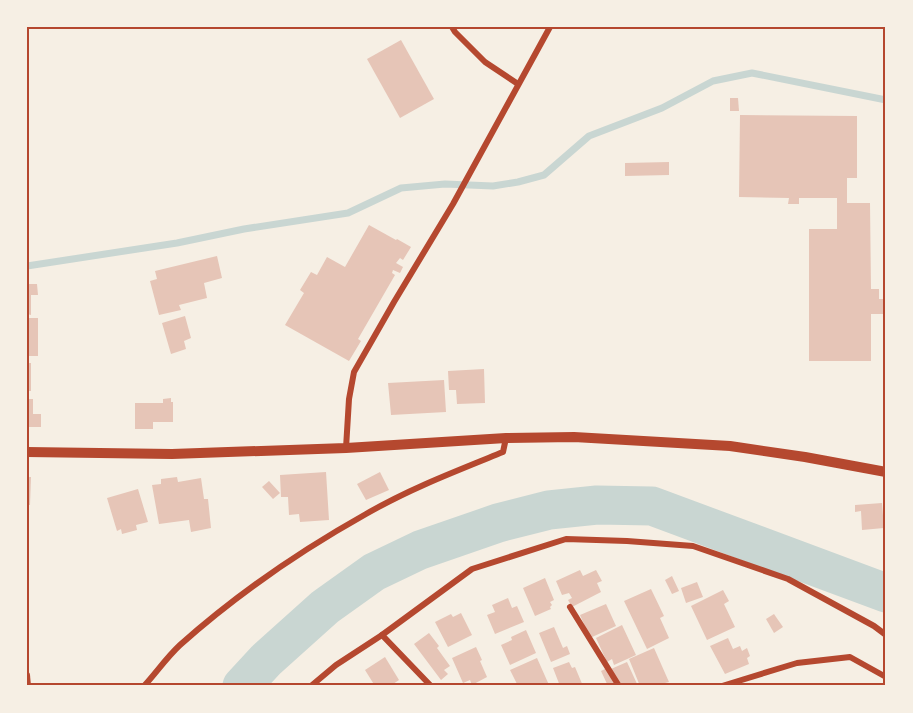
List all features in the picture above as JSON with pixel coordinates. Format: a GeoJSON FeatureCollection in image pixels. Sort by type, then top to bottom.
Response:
{"type":"FeatureCollection","features":[{"type":"Feature","properties":{"kind":"street"},"geometry":{"type":"LineString","coordinates":[[452,27],[485,62],[518,84]]}},
{"type":"Feature","properties":{"kind":"street"},"geometry":{"type":"LineString","coordinates":[[346,448],[349,399],[354,372],[453,204],[550,27]]}},
{"type":"Feature","properties":{"kind":"street"},"geometry":{"type":"LineString","coordinates":[[27,452],[172,454],[346,448],[506,438],[574,437],[730,446],[886,472]]}},
{"type":"Feature","properties":{"kind":"street"},"geometry":{"type":"LineString","coordinates":[[144,686],[179,646],[238,598],[301,553],[367,513],[434,480],[503,452],[506,438]]}},
{"type":"Feature","properties":{"kind":"street"},"geometry":{"type":"LineString","coordinates":[[311,686],[336,665],[382,635],[472,569],[566,539],[693,546],[788,579],[874,626],[886,635]]}},
{"type":"Feature","properties":{"kind":"street"},"geometry":{"type":"LineString","coordinates":[[570,607],[618,686]]}},
{"type":"Feature","properties":{"kind":"street"},"geometry":{"type":"LineString","coordinates":[[382,635],[431,686]]}},
{"type":"Feature","properties":{"kind":"street"},"geometry":{"type":"LineString","coordinates":[[722,686],[797,663],[850,657],[886,677]]}},
{"type":"Feature","properties":{"kind":"street"},"geometry":{"type":"LineString","coordinates":[[27,675],[28,686]]}},
{"type":"Feature","properties":{"kind":"building"},"geometry":{"type":"Polygon","coordinates":[[[401,40],[434,99],[400,118],[367,59],[401,40]]]}},
{"type":"Feature","properties":{"kind":"building"},"geometry":{"type":"Polygon","coordinates":[[[730,98],[738,98],[739,111],[730,111],[730,98]]]}},
{"type":"Feature","properties":{"kind":"building"},"geometry":{"type":"Polygon","coordinates":[[[740,115],[857,116],[857,178],[847,178],[847,203],[870,203],[871,289],[879,289],[879,299],[886,299],[886,314],[871,314],[871,361],[809,361],[809,229],[837,229],[837,198],[799,198],[799,204],[788,204],[789,198],[739,197],[740,115]]]}},
{"type":"Feature","properties":{"kind":"building"},"geometry":{"type":"Polygon","coordinates":[[[669,162],[669,175],[625,176],[625,163],[669,162]]]}},
{"type":"Feature","properties":{"kind":"building"},"geometry":{"type":"Polygon","coordinates":[[[369,225],[411,247],[403,260],[400,258],[396,263],[403,267],[400,273],[393,270],[392,273],[395,275],[358,339],[361,341],[349,361],[285,325],[304,293],[300,290],[311,272],[317,275],[327,257],[345,267],[369,225]]]}},
{"type":"Feature","properties":{"kind":"building"},"geometry":{"type":"Polygon","coordinates":[[[217,256],[222,278],[204,283],[207,298],[179,305],[181,310],[159,315],[150,281],[157,279],[155,271],[217,256]]]}},
{"type":"Feature","properties":{"kind":"building"},"geometry":{"type":"Polygon","coordinates":[[[29,284],[37,284],[38,295],[31,295],[31,315],[27,314],[29,284]]]}},
{"type":"Feature","properties":{"kind":"building"},"geometry":{"type":"Polygon","coordinates":[[[185,316],[191,338],[184,341],[186,349],[171,354],[162,323],[185,316]]]}},
{"type":"Feature","properties":{"kind":"building"},"geometry":{"type":"Polygon","coordinates":[[[27,318],[38,318],[38,356],[27,356],[27,318]]]}},
{"type":"Feature","properties":{"kind":"building"},"geometry":{"type":"Polygon","coordinates":[[[27,363],[31,363],[31,391],[27,391],[27,363]]]}},
{"type":"Feature","properties":{"kind":"building"},"geometry":{"type":"Polygon","coordinates":[[[484,369],[485,403],[457,404],[456,390],[449,390],[448,371],[484,369]]]}},
{"type":"Feature","properties":{"kind":"building"},"geometry":{"type":"Polygon","coordinates":[[[444,380],[446,412],[391,415],[388,383],[444,380]]]}},
{"type":"Feature","properties":{"kind":"building"},"geometry":{"type":"Polygon","coordinates":[[[171,398],[173,422],[153,422],[153,429],[135,429],[135,403],[163,403],[163,399],[171,398]]]}},
{"type":"Feature","properties":{"kind":"building"},"geometry":{"type":"Polygon","coordinates":[[[27,399],[33,399],[33,414],[41,414],[41,427],[27,427],[27,399]]]}},
{"type":"Feature","properties":{"kind":"building"},"geometry":{"type":"Polygon","coordinates":[[[326,472],[329,520],[300,522],[299,514],[289,515],[288,497],[281,497],[280,475],[326,472]]]}},
{"type":"Feature","properties":{"kind":"building"},"geometry":{"type":"Polygon","coordinates":[[[380,472],[389,490],[366,500],[357,484],[380,472]]]}},
{"type":"Feature","properties":{"kind":"building"},"geometry":{"type":"Polygon","coordinates":[[[27,477],[31,477],[30,505],[27,505],[27,477]]]}},
{"type":"Feature","properties":{"kind":"building"},"geometry":{"type":"Polygon","coordinates":[[[177,477],[178,482],[201,478],[204,499],[208,499],[211,528],[191,532],[189,520],[159,524],[152,485],[161,484],[161,479],[177,477]]]}},
{"type":"Feature","properties":{"kind":"building"},"geometry":{"type":"Polygon","coordinates":[[[269,481],[280,493],[273,499],[262,487],[269,481]]]}},
{"type":"Feature","properties":{"kind":"building"},"geometry":{"type":"Polygon","coordinates":[[[138,489],[148,522],[136,525],[137,530],[122,534],[121,529],[117,531],[107,498],[138,489]]]}},
{"type":"Feature","properties":{"kind":"building"},"geometry":{"type":"Polygon","coordinates":[[[882,503],[884,528],[862,530],[861,511],[855,512],[855,505],[882,503]]]}},
{"type":"Feature","properties":{"kind":"building"},"geometry":{"type":"Polygon","coordinates":[[[580,570],[583,576],[596,570],[602,581],[597,583],[601,592],[572,607],[568,600],[572,598],[569,593],[562,595],[556,581],[580,570]]]}},
{"type":"Feature","properties":{"kind":"building"},"geometry":{"type":"Polygon","coordinates":[[[672,576],[679,591],[672,594],[665,580],[672,576]]]}},
{"type":"Feature","properties":{"kind":"building"},"geometry":{"type":"Polygon","coordinates":[[[545,578],[554,600],[550,602],[551,609],[535,616],[523,588],[545,578]]]}},
{"type":"Feature","properties":{"kind":"building"},"geometry":{"type":"Polygon","coordinates":[[[697,582],[703,597],[686,603],[681,588],[697,582]]]}},
{"type":"Feature","properties":{"kind":"building"},"geometry":{"type":"Polygon","coordinates":[[[651,589],[664,616],[660,618],[669,638],[647,649],[624,601],[651,589]]]}},
{"type":"Feature","properties":{"kind":"building"},"geometry":{"type":"Polygon","coordinates":[[[723,590],[729,601],[724,604],[735,627],[707,640],[691,606],[723,590]]]}},
{"type":"Feature","properties":{"kind":"building"},"geometry":{"type":"Polygon","coordinates":[[[508,598],[512,608],[517,606],[524,622],[495,634],[487,615],[495,612],[492,605],[508,598]]]}},
{"type":"Feature","properties":{"kind":"building"},"geometry":{"type":"Polygon","coordinates":[[[606,604],[616,626],[590,638],[580,615],[606,604]]]}},
{"type":"Feature","properties":{"kind":"building"},"geometry":{"type":"Polygon","coordinates":[[[461,613],[472,635],[448,647],[435,622],[451,614],[453,617],[461,613]]]}},
{"type":"Feature","properties":{"kind":"building"},"geometry":{"type":"Polygon","coordinates":[[[774,614],[783,627],[774,633],[766,619],[774,614]]]}},
{"type":"Feature","properties":{"kind":"building"},"geometry":{"type":"Polygon","coordinates":[[[622,625],[636,655],[614,665],[612,659],[607,662],[596,638],[622,625]]]}},
{"type":"Feature","properties":{"kind":"building"},"geometry":{"type":"Polygon","coordinates":[[[554,627],[563,648],[567,646],[570,654],[551,662],[539,633],[554,627]]]}},
{"type":"Feature","properties":{"kind":"building"},"geometry":{"type":"Polygon","coordinates":[[[526,630],[536,653],[510,665],[501,645],[526,630]]]}},
{"type":"Feature","properties":{"kind":"building"},"geometry":{"type":"Polygon","coordinates":[[[429,633],[450,666],[444,670],[448,674],[441,680],[414,644],[429,633]]]}},
{"type":"Feature","properties":{"kind":"building"},"geometry":{"type":"Polygon","coordinates":[[[728,638],[733,649],[740,646],[742,651],[747,648],[750,656],[747,658],[749,664],[725,674],[710,646],[728,638]]]}},
{"type":"Feature","properties":{"kind":"building"},"geometry":{"type":"Polygon","coordinates":[[[476,647],[487,677],[472,685],[470,680],[463,683],[452,658],[476,647]]]}},
{"type":"Feature","properties":{"kind":"building"},"geometry":{"type":"Polygon","coordinates":[[[654,648],[669,682],[665,683],[667,686],[640,686],[629,659],[654,648]]]}},
{"type":"Feature","properties":{"kind":"building"},"geometry":{"type":"Polygon","coordinates":[[[385,657],[399,680],[390,686],[375,686],[365,670],[385,657]]]}},
{"type":"Feature","properties":{"kind":"building"},"geometry":{"type":"Polygon","coordinates":[[[537,658],[549,685],[518,686],[510,670],[537,658]]]}},
{"type":"Feature","properties":{"kind":"building"},"geometry":{"type":"Polygon","coordinates":[[[569,662],[572,668],[575,667],[583,686],[560,686],[553,668],[569,662]]]}},
{"type":"Feature","properties":{"kind":"building"},"geometry":{"type":"Polygon","coordinates":[[[627,662],[638,686],[608,686],[601,671],[627,662]]]}},
{"type":"Feature","properties":{"kind":"waterway"},"geometry":{"type":"LineString","coordinates":[[27,266],[348,213],[401,188],[445,184],[493,186],[518,182],[544,175],[589,136],[662,108],[713,81],[752,73],[886,100]]}},
{"type":"Feature","properties":{"kind":"waterway"},"geometry":{"type":"LineString","coordinates":[[242,686],[266,660],[325,607],[374,572],[420,550],[498,523],[549,510],[597,505],[652,506],[886,593]]}}]}
